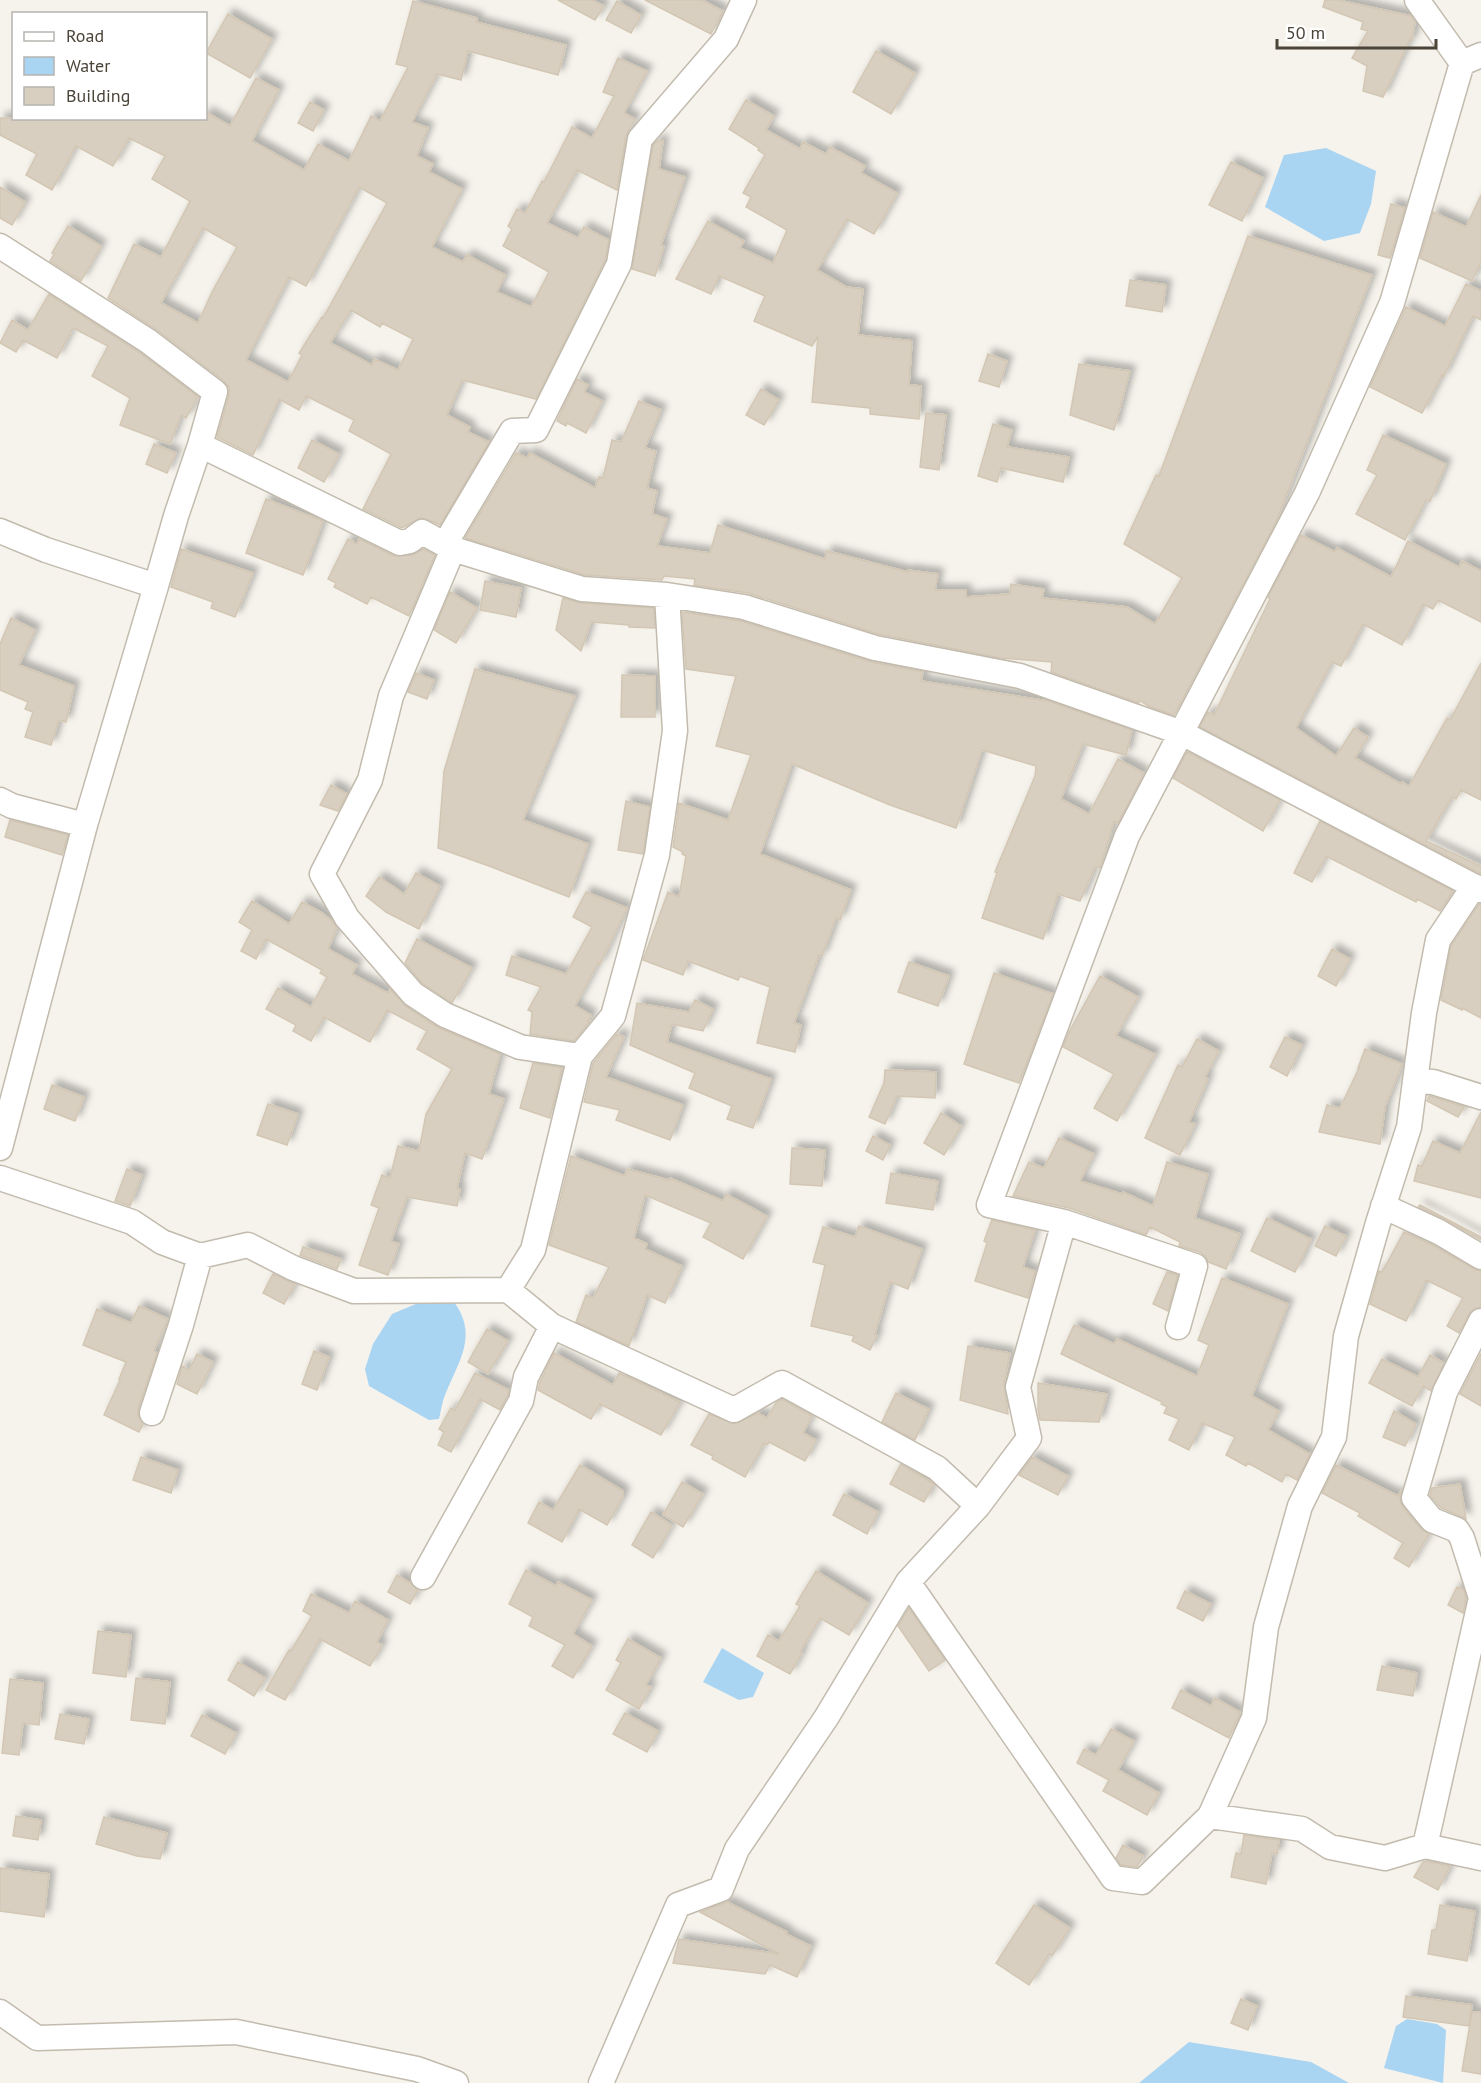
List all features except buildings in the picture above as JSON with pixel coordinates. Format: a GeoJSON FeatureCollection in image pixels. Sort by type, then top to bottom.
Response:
{"type":"FeatureCollection","features":[{"type":"Feature","properties":{"kind":"street"},"geometry":{"type":"LineString","coordinates":[[580,1056],[520,1047],[445,1015],[413,994],[347,918],[322,874],[370,780],[391,696],[449,546],[512,431],[537,430],[619,264],[640,139],[726,39],[744,0]]}},
{"type":"Feature","properties":{"kind":"street"},"geometry":{"type":"LineString","coordinates":[[1178,1327],[1195,1266],[1064,1222],[989,1205],[1127,836],[1307,493],[1392,303],[1471,59],[1417,0]]}},
{"type":"Feature","properties":{"kind":"street"},"geometry":{"type":"LineString","coordinates":[[0,246],[148,341],[215,392],[85,825],[0,1148]]}},
{"type":"Feature","properties":{"kind":"street"},"geometry":{"type":"LineString","coordinates":[[200,445],[400,543],[410,541],[422,532],[449,546],[582,589],[667,595],[744,607],[874,648],[1020,676],[1182,733],[1477,888],[1438,940],[1424,1013],[1409,1127],[1383,1206],[1346,1336],[1335,1437],[1300,1506],[1266,1627],[1254,1718],[1210,1816],[1142,1882],[1113,1878],[908,1582]]}},
{"type":"Feature","properties":{"kind":"street"},"geometry":{"type":"LineString","coordinates":[[0,531],[46,550],[156,586]]}},
{"type":"Feature","properties":{"kind":"street"},"geometry":{"type":"LineString","coordinates":[[508,1290],[533,1250],[580,1056],[613,1016],[657,855],[675,731],[667,595]]}},
{"type":"Feature","properties":{"kind":"street"},"geometry":{"type":"LineString","coordinates":[[0,800],[12,806],[85,825]]}},
{"type":"Feature","properties":{"kind":"street"},"geometry":{"type":"LineString","coordinates":[[1415,1081],[1433,1082],[1481,1097]]}},
{"type":"Feature","properties":{"kind":"street"},"geometry":{"type":"LineString","coordinates":[[0,1178],[132,1222],[162,1242],[200,1256],[248,1245],[293,1268],[354,1291],[508,1290],[552,1326],[734,1410],[782,1383],[938,1468],[978,1506]]}},
{"type":"Feature","properties":{"kind":"street"},"geometry":{"type":"LineString","coordinates":[[1383,1206],[1439,1232],[1481,1257]]}},
{"type":"Feature","properties":{"kind":"street"},"geometry":{"type":"LineString","coordinates":[[601,2083],[678,1905],[722,1889],[737,1849],[826,1718],[908,1582],[978,1506],[1029,1438],[1018,1387],[1064,1222]]}},
{"type":"Feature","properties":{"kind":"street"},"geometry":{"type":"LineString","coordinates":[[152,1413],[181,1325],[200,1256]]}},
{"type":"Feature","properties":{"kind":"street"},"geometry":{"type":"LineString","coordinates":[[1425,1846],[1481,1598],[1462,1538],[1457,1530],[1432,1521],[1414,1498],[1445,1392],[1474,1353],[1481,1321]]}},
{"type":"Feature","properties":{"kind":"street"},"geometry":{"type":"LineString","coordinates":[[423,1577],[521,1401],[526,1377],[552,1326]]}},
{"type":"Feature","properties":{"kind":"street"},"geometry":{"type":"LineString","coordinates":[[1210,1816],[1302,1829],[1330,1848],[1385,1858],[1425,1846],[1481,1858]]}},
{"type":"Feature","properties":{"kind":"street"},"geometry":{"type":"LineString","coordinates":[[0,2012],[37,2038],[236,2032],[414,2076],[456,2083]]}},
{"type":"Feature","properties":{"kind":"water"},"geometry":{"type":"Polygon","coordinates":[[[1326,148],[1376,171],[1371,204],[1360,233],[1324,241],[1265,207],[1284,155],[1326,148]]]}},
{"type":"Feature","properties":{"kind":"water"},"geometry":{"type":"Polygon","coordinates":[[[430,1298],[454,1302],[465,1326],[466,1338],[460,1360],[444,1398],[439,1419],[429,1420],[369,1386],[365,1369],[373,1344],[392,1314],[430,1298]]]}},
{"type":"Feature","properties":{"kind":"water"},"geometry":{"type":"Polygon","coordinates":[[[722,1648],[764,1673],[753,1697],[739,1700],[703,1682],[722,1648]]]}},
{"type":"Feature","properties":{"kind":"water"},"geometry":{"type":"Polygon","coordinates":[[[1407,2019],[1437,2024],[1446,2030],[1443,2083],[1384,2068],[1396,2026],[1407,2019]]]}},
{"type":"Feature","properties":{"kind":"water"},"geometry":{"type":"Polygon","coordinates":[[[1189,2042],[1311,2062],[1349,2083],[1139,2083],[1189,2042]]]}}]}
